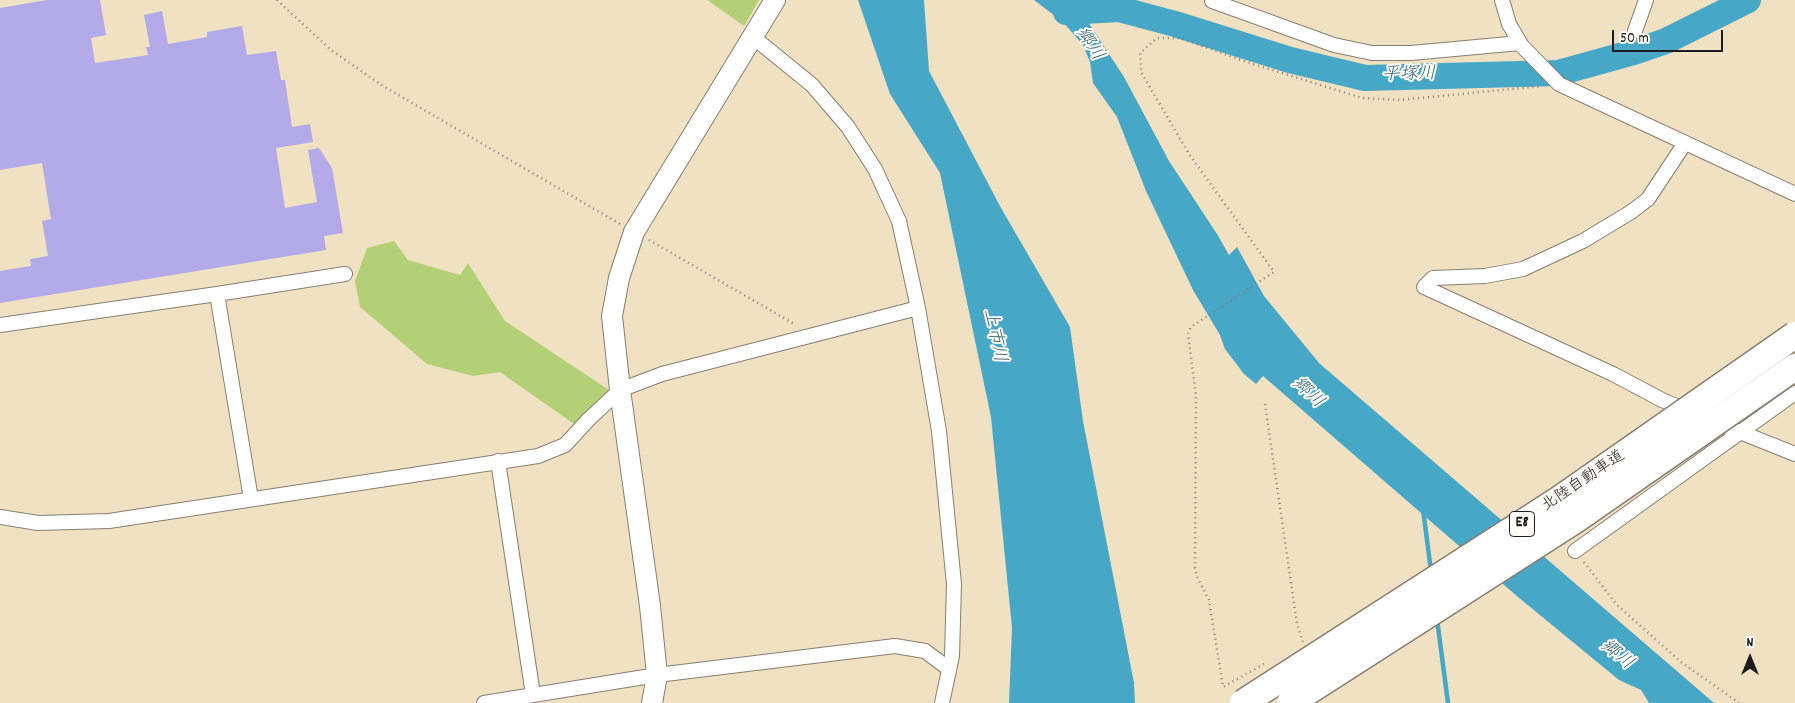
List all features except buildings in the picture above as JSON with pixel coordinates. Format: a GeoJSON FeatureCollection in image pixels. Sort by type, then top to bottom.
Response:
{"type":"FeatureCollection","features":[{"type":"Feature","properties":{"kind":"highway","name":"北陸自動車道"},"geometry":{"type":"LineString","coordinates":[[1243,703],[1560,499],[1795,335]]}},
{"type":"Feature","properties":{"kind":"highway","name":"北陸自動車道"},"geometry":{"type":"LineString","coordinates":[[1290,703],[1575,520],[1795,367]]}},
{"type":"Feature","properties":{"kind":"street"},"geometry":{"type":"LineString","coordinates":[[652,703],[657,675],[650,606],[620,390],[612,316],[619,278],[634,232],[775,0]]}},
{"type":"Feature","properties":{"kind":"street"},"geometry":{"type":"LineString","coordinates":[[1212,0],[1334,45],[1372,53],[1411,53],[1523,46]]}},
{"type":"Feature","properties":{"kind":"street"},"geometry":{"type":"LineString","coordinates":[[1502,0],[1509,24],[1523,46],[1559,84],[1795,194]]}},
{"type":"Feature","properties":{"kind":"street"},"geometry":{"type":"LineString","coordinates":[[1635,31],[1646,0]]}},
{"type":"Feature","properties":{"kind":"street"},"geometry":{"type":"LineString","coordinates":[[755,33],[812,85],[848,127],[875,169],[899,221],[918,308],[939,431],[954,584],[952,656],[942,703]]}},
{"type":"Feature","properties":{"kind":"street"},"geometry":{"type":"LineString","coordinates":[[1685,143],[1648,199],[1583,241],[1523,269],[1485,276],[1433,278],[1424,287],[1614,374],[1662,400],[1795,454]]}},
{"type":"Feature","properties":{"kind":"street"},"geometry":{"type":"LineString","coordinates":[[0,325],[345,274]]}},
{"type":"Feature","properties":{"kind":"street"},"geometry":{"type":"LineString","coordinates":[[217,294],[251,499]]}},
{"type":"Feature","properties":{"kind":"street"},"geometry":{"type":"LineString","coordinates":[[2,521],[38,523],[109,521],[538,456],[565,445],[620,390],[662,374],[918,308]]}},
{"type":"Feature","properties":{"kind":"street"},"geometry":{"type":"LineString","coordinates":[[1575,551],[1795,394]]}},
{"type":"Feature","properties":{"kind":"street"},"geometry":{"type":"LineString","coordinates":[[498,461],[533,695]]}},
{"type":"Feature","properties":{"kind":"street"},"geometry":{"type":"LineString","coordinates":[[484,703],[657,675],[895,646],[926,651],[949,669]]}},
{"type":"Feature","properties":{"kind":"path"},"geometry":{"type":"LineString","coordinates":[[277,0],[331,50],[383,86],[815,336]]}},
{"type":"Feature","properties":{"kind":"path"},"geometry":{"type":"LineString","coordinates":[[1271,660],[1223,687],[1209,600],[1197,577],[1196,394],[1188,334],[1191,327],[1274,272],[1189,154],[1141,72],[1140,53],[1157,38],[1180,38],[1247,62],[1362,98],[1400,100],[1559,84]]}},
{"type":"Feature","properties":{"kind":"path"},"geometry":{"type":"LineString","coordinates":[[1265,404],[1297,624],[1304,650]]}},
{"type":"Feature","properties":{"kind":"path"},"geometry":{"type":"LineString","coordinates":[[1575,551],[1616,604],[1681,662],[1739,703]]}},
{"type":"Feature","properties":{"kind":"green space"},"geometry":{"type":"Polygon","coordinates":[[[707,0],[759,0],[744,26],[707,0]]]}},
{"type":"Feature","properties":{"kind":"green space"},"geometry":{"type":"Polygon","coordinates":[[[394,241],[408,260],[460,275],[468,263],[505,321],[609,390],[613,403],[584,431],[500,372],[473,376],[427,364],[360,307],[355,281],[367,248],[394,241]]]}},
{"type":"Feature","properties":{"kind":"water","name":"上市川"},"geometry":{"type":"Polygon","coordinates":[[[858,0],[924,0],[929,71],[1001,208],[1070,327],[1083,421],[1134,683],[1135,703],[1009,703],[1012,628],[991,417],[940,173],[890,94],[858,0]]]}},
{"type":"Feature","properties":{"kind":"water","name":"郷川"},"geometry":{"type":"Polygon","coordinates":[[[1034,0],[1069,0],[1090,25],[1124,77],[1169,161],[1229,255],[1237,247],[1264,296],[1319,363],[1714,703],[1649,703],[1641,690],[1619,680],[1518,597],[1263,376],[1256,384],[1244,374],[1225,349],[1220,335],[1193,290],[1146,191],[1117,117],[1093,83],[1090,62],[1083,45],[1063,22],[1034,0]]]}},
{"type":"Feature","properties":{"kind":"waterway","name":"平塚川"},"geometry":{"type":"LineString","coordinates":[[1066,12],[1119,9],[1175,24],[1290,60],[1365,78],[1558,73],[1666,41],[1748,0]]}},
{"type":"Feature","properties":{"kind":"waterway"},"geometry":{"type":"LineString","coordinates":[[1423,509],[1431,571]]}},
{"type":"Feature","properties":{"kind":"waterway"},"geometry":{"type":"LineString","coordinates":[[1437,619],[1448,703]]}}]}
